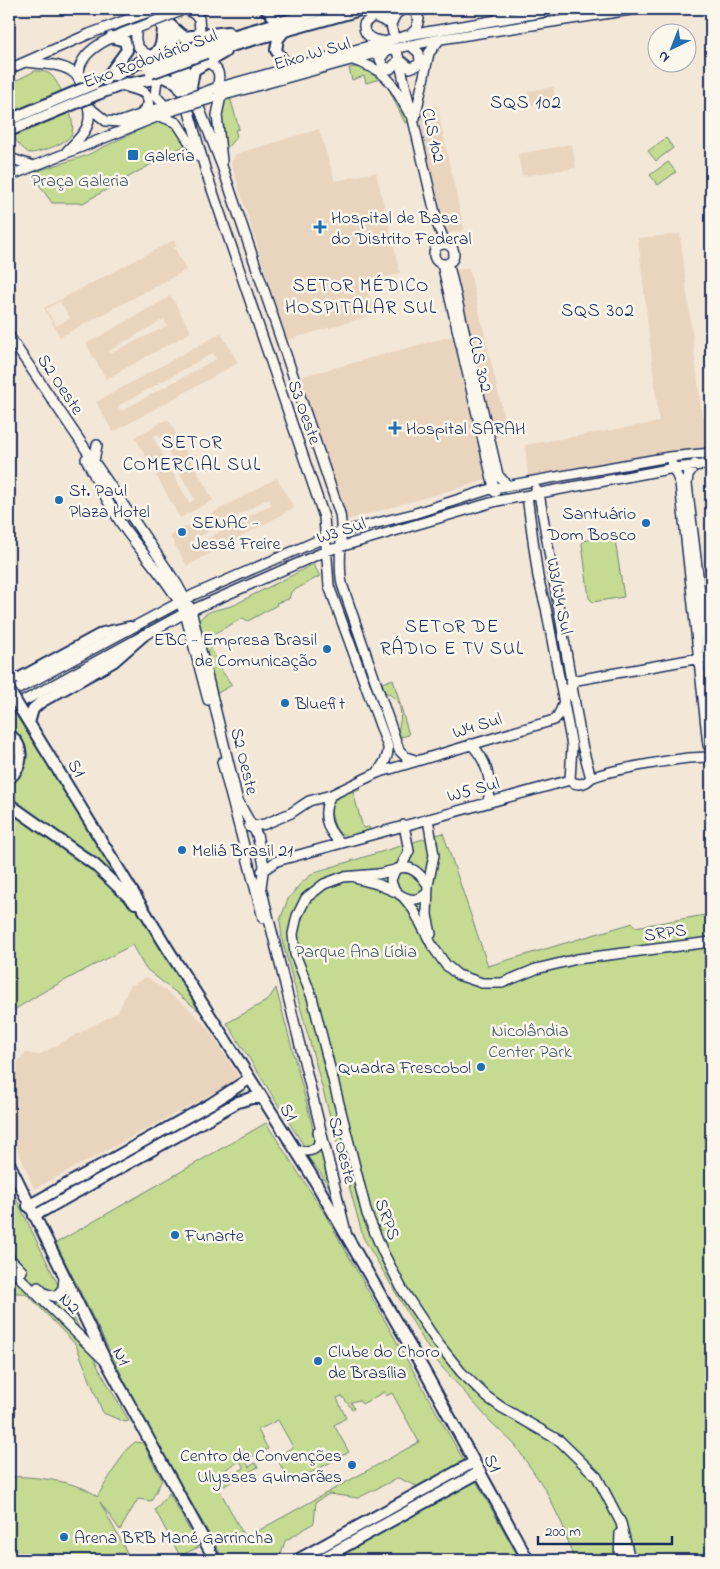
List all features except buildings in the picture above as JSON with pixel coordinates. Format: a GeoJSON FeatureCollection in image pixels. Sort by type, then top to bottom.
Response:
{"type":"FeatureCollection","features":[{"type":"Feature","properties":{"kind":"highway"},"geometry":{"type":"LineString","coordinates":[[266,9],[283,25],[276,50],[284,62],[294,65]]}},
{"type":"Feature","properties":{"kind":"highway","name":"Eixo Rodoviário Sul"},"geometry":{"type":"LineString","coordinates":[[9,130],[96,89],[110,78],[244,41],[326,9]]}},
{"type":"Feature","properties":{"kind":"highway","name":"Eixo Rodoviário Sul"},"geometry":{"type":"LineString","coordinates":[[205,53],[256,29],[364,9]]}},
{"type":"Feature","properties":{"kind":"highway"},"geometry":{"type":"LineString","coordinates":[[498,19],[506,9]]}},
{"type":"Feature","properties":{"kind":"highway"},"geometry":{"type":"LineString","coordinates":[[205,53],[194,70],[188,91],[170,78],[151,68],[160,49],[166,27],[184,37],[256,29]]}},
{"type":"Feature","properties":{"kind":"highway"},"geometry":{"type":"LineString","coordinates":[[110,78],[127,50],[125,41],[112,37]]}},
{"type":"Feature","properties":{"kind":"highway","name":"Eixo Rodoviário Sul"},"geometry":{"type":"LineString","coordinates":[[9,120],[96,89],[122,85],[151,68]]}},
{"type":"Feature","properties":{"kind":"highway"},"geometry":{"type":"LineString","coordinates":[[122,85],[143,91],[148,95],[149,104],[142,116]]}},
{"type":"Feature","properties":{"kind":"highway"},"geometry":{"type":"LineString","coordinates":[[9,678],[20,678],[103,633],[130,627]]}},
{"type":"Feature","properties":{"kind":"highway"},"geometry":{"type":"LineString","coordinates":[[29,722],[33,710],[41,702],[113,662],[144,635]]}},
{"type":"Feature","properties":{"kind":"highway","name":"S1"},"geometry":{"type":"LineString","coordinates":[[9,690],[347,1234],[512,1528],[528,1560]]}},
{"type":"Feature","properties":{"kind":"highway"},"geometry":{"type":"LineString","coordinates":[[9,734],[18,744],[21,752],[18,767],[9,779]]}},
{"type":"Feature","properties":{"kind":"highway"},"geometry":{"type":"LineString","coordinates":[[9,804],[95,865],[147,914]]}},
{"type":"Feature","properties":{"kind":"highway"},"geometry":{"type":"LineString","coordinates":[[28,1206],[212,1103],[249,1079]]}},
{"type":"Feature","properties":{"kind":"highway"},"geometry":{"type":"LineString","coordinates":[[34,1216],[238,1102],[252,1098],[261,1098]]}},
{"type":"Feature","properties":{"kind":"highway","name":"N1"},"geometry":{"type":"LineString","coordinates":[[9,1163],[28,1206],[107,1363],[215,1560]]}},
{"type":"Feature","properties":{"kind":"highway"},"geometry":{"type":"LineString","coordinates":[[297,1560],[474,1462]]}},
{"type":"Feature","properties":{"kind":"highway"},"geometry":{"type":"LineString","coordinates":[[320,1560],[480,1472]]}},
{"type":"Feature","properties":{"kind":"highway"},"geometry":{"type":"LineString","coordinates":[[444,1479],[450,1489]]}},
{"type":"Feature","properties":{"kind":"highway"},"geometry":{"type":"LineString","coordinates":[[512,1528],[533,1560]]}},
{"type":"Feature","properties":{"kind":"main road"},"geometry":{"type":"LineString","coordinates":[[155,9],[166,27]]}},
{"type":"Feature","properties":{"kind":"main road"},"geometry":{"type":"LineString","coordinates":[[9,69],[89,34],[126,21],[137,13],[159,9]]}},
{"type":"Feature","properties":{"kind":"main road"},"geometry":{"type":"LineString","coordinates":[[164,9],[166,27]]}},
{"type":"Feature","properties":{"kind":"main road"},"geometry":{"type":"LineString","coordinates":[[392,29],[396,14],[403,9]]}},
{"type":"Feature","properties":{"kind":"main road"},"geometry":{"type":"LineString","coordinates":[[409,9],[415,12],[419,19],[416,29],[410,35]]}},
{"type":"Feature","properties":{"kind":"main road","name":"Eixo W Sul"},"geometry":{"type":"LineString","coordinates":[[9,176],[160,116],[170,107],[216,93],[350,59],[410,35],[563,9]]}},
{"type":"Feature","properties":{"kind":"main road","name":"Eixo W Sul"},"geometry":{"type":"LineString","coordinates":[[216,93],[294,65],[384,46],[410,45],[441,38],[636,9]]}},
{"type":"Feature","properties":{"kind":"main road"},"geometry":{"type":"LineString","coordinates":[[80,80],[81,64],[92,51],[112,37],[138,27],[185,10],[200,18],[200,30],[196,36]]}},
{"type":"Feature","properties":{"kind":"main road"},"geometry":{"type":"LineString","coordinates":[[388,12],[392,29]]}},
{"type":"Feature","properties":{"kind":"main road"},"geometry":{"type":"LineString","coordinates":[[392,29],[373,16],[364,24],[366,34],[384,46],[380,59],[384,66],[390,69],[398,56],[410,68],[418,65],[420,61],[419,53],[410,45]]}},
{"type":"Feature","properties":{"kind":"main road"},"geometry":{"type":"LineString","coordinates":[[138,27],[136,42],[151,68],[155,95],[170,107]]}},
{"type":"Feature","properties":{"kind":"main road","name":"S3 Oeste"},"geometry":{"type":"LineString","coordinates":[[166,27],[188,91],[206,172],[324,517],[327,536],[326,551],[329,586],[389,753]]}},
{"type":"Feature","properties":{"kind":"main road"},"geometry":{"type":"LineString","coordinates":[[414,123],[429,53],[441,38]]}},
{"type":"Feature","properties":{"kind":"main road"},"geometry":{"type":"LineString","coordinates":[[205,53],[220,74],[216,93],[222,166]]}},
{"type":"Feature","properties":{"kind":"main road","name":"CLS 102"},"geometry":{"type":"LineString","coordinates":[[398,56],[442,245]]}},
{"type":"Feature","properties":{"kind":"main road"},"geometry":{"type":"LineString","coordinates":[[350,59],[375,68],[387,76],[414,123]]}},
{"type":"Feature","properties":{"kind":"main road"},"geometry":{"type":"LineString","coordinates":[[25,62],[70,70],[80,80],[91,109],[98,116],[110,122],[120,122],[170,107]]}},
{"type":"Feature","properties":{"kind":"main road","name":"S3 Oeste"},"geometry":{"type":"LineString","coordinates":[[188,91],[222,166],[340,514],[343,530],[341,546],[342,584],[399,750]]}},
{"type":"Feature","properties":{"kind":"main road"},"geometry":{"type":"LineString","coordinates":[[64,154],[86,131],[91,109]]}},
{"type":"Feature","properties":{"kind":"main road"},"geometry":{"type":"LineString","coordinates":[[160,116],[177,123],[206,172]]}},
{"type":"Feature","properties":{"kind":"main road"},"geometry":{"type":"LineString","coordinates":[[9,158],[34,166]]}},
{"type":"Feature","properties":{"kind":"main road"},"geometry":{"type":"LineString","coordinates":[[442,245],[454,253],[445,263],[434,256],[442,245]]}},
{"type":"Feature","properties":{"kind":"main road"},"geometry":{"type":"LineString","coordinates":[[236,263],[245,267],[254,264]]}},
{"type":"Feature","properties":{"kind":"main road","name":"CLS 302"},"geometry":{"type":"LineString","coordinates":[[445,263],[498,475],[507,486]]}},
{"type":"Feature","properties":{"kind":"main road","name":"CLS 302"},"geometry":{"type":"LineString","coordinates":[[445,263],[486,459],[497,500]]}},
{"type":"Feature","properties":{"kind":"main road"},"geometry":{"type":"LineString","coordinates":[[241,278],[248,274],[259,278]]}},
{"type":"Feature","properties":{"kind":"main road","name":"S2 Oeste"},"geometry":{"type":"LineString","coordinates":[[9,336],[94,462],[188,612],[237,796],[241,809],[254,828],[264,869],[261,887],[347,1234]]}},
{"type":"Feature","properties":{"kind":"main road","name":"S2 Oeste"},"geometry":{"type":"LineString","coordinates":[[9,344],[85,457],[105,500],[147,559],[182,600]]}},
{"type":"Feature","properties":{"kind":"main road"},"geometry":{"type":"LineString","coordinates":[[284,403],[297,418],[306,414]]}},
{"type":"Feature","properties":{"kind":"main road"},"geometry":{"type":"LineString","coordinates":[[294,429],[305,427],[312,432]]}},
{"type":"Feature","properties":{"kind":"main road"},"geometry":{"type":"LineString","coordinates":[[94,462],[97,445]]}},
{"type":"Feature","properties":{"kind":"main road"},"geometry":{"type":"LineString","coordinates":[[486,459],[493,450]]}},
{"type":"Feature","properties":{"kind":"main road"},"geometry":{"type":"LineString","coordinates":[[686,505],[687,480],[693,466],[707,454]]}},
{"type":"Feature","properties":{"kind":"main road","name":"W3 Sul"},"geometry":{"type":"LineString","coordinates":[[9,694],[182,600],[343,530],[413,514],[494,488],[669,457],[707,454]]}},
{"type":"Feature","properties":{"kind":"main road"},"geometry":{"type":"LineString","coordinates":[[669,457],[680,483],[686,505],[711,682]]}},
{"type":"Feature","properties":{"kind":"main road","name":"W3 Sul"},"geometry":{"type":"LineString","coordinates":[[9,709],[188,612],[326,551],[497,500],[539,494],[674,468],[711,464]]}},
{"type":"Feature","properties":{"kind":"main road"},"geometry":{"type":"LineString","coordinates":[[600,470],[598,477],[603,482]]}},
{"type":"Feature","properties":{"kind":"main road","name":"W3/W4 Sul"},"geometry":{"type":"LineString","coordinates":[[532,481],[539,494],[582,745],[591,778]]}},
{"type":"Feature","properties":{"kind":"main road","name":"W3/W4 Sul"},"geometry":{"type":"LineString","coordinates":[[527,496],[534,546],[572,746],[570,780]]}},
{"type":"Feature","properties":{"kind":"main road"},"geometry":{"type":"LineString","coordinates":[[436,517],[434,515],[436,510],[449,502]]}},
{"type":"Feature","properties":{"kind":"main road"},"geometry":{"type":"LineString","coordinates":[[534,546],[546,540]]}},
{"type":"Feature","properties":{"kind":"main road"},"geometry":{"type":"LineString","coordinates":[[534,546],[548,552]]}},
{"type":"Feature","properties":{"kind":"main road"},"geometry":{"type":"LineString","coordinates":[[236,575],[239,580],[239,588]]}},
{"type":"Feature","properties":{"kind":"main road"},"geometry":{"type":"LineString","coordinates":[[544,598],[557,601]]}},
{"type":"Feature","properties":{"kind":"main road"},"geometry":{"type":"LineString","coordinates":[[546,608],[557,601]]}},
{"type":"Feature","properties":{"kind":"main road","name":"S2 Oeste"},"geometry":{"type":"LineString","coordinates":[[188,612],[227,786],[319,1137],[319,1145],[314,1150],[295,1150]]}},
{"type":"Feature","properties":{"kind":"main road"},"geometry":{"type":"LineString","coordinates":[[572,683],[590,677],[706,657]]}},
{"type":"Feature","properties":{"kind":"main road"},"geometry":{"type":"LineString","coordinates":[[706,657],[710,745],[704,751],[708,757]]}},
{"type":"Feature","properties":{"kind":"main road"},"geometry":{"type":"LineString","coordinates":[[558,673],[570,670]]}},
{"type":"Feature","properties":{"kind":"main road","name":"W4 Sul"},"geometry":{"type":"LineString","coordinates":[[240,831],[254,828],[291,813],[309,801],[331,795],[378,773],[415,760],[554,720],[559,715],[563,701],[572,683]]}},
{"type":"Feature","properties":{"kind":"main road"},"geometry":{"type":"LineString","coordinates":[[471,744],[482,758],[488,777],[490,790],[488,801]]}},
{"type":"Feature","properties":{"kind":"main road"},"geometry":{"type":"LineString","coordinates":[[572,746],[577,748],[582,745]]}},
{"type":"Feature","properties":{"kind":"main road"},"geometry":{"type":"LineString","coordinates":[[378,773],[389,753],[394,756],[399,753],[399,750],[406,757],[415,760]]}},
{"type":"Feature","properties":{"kind":"main road","name":"W5 Sul"},"geometry":{"type":"LineString","coordinates":[[251,872],[257,873],[277,861],[488,801],[570,780],[577,784],[583,784],[591,778],[677,760],[708,757]]}},
{"type":"Feature","properties":{"kind":"main road"},"geometry":{"type":"LineString","coordinates":[[227,786],[231,787],[237,796]]}},
{"type":"Feature","properties":{"kind":"main road"},"geometry":{"type":"LineString","coordinates":[[331,795],[325,805],[325,813],[330,831],[342,843]]}},
{"type":"Feature","properties":{"kind":"main road","name":"SRPS"},"geometry":{"type":"LineString","coordinates":[[428,819],[434,855],[427,889],[427,915],[433,947]]}},
{"type":"Feature","properties":{"kind":"main road"},"geometry":{"type":"LineString","coordinates":[[400,895],[391,880],[409,851],[404,825]]}},
{"type":"Feature","properties":{"kind":"main road"},"geometry":{"type":"LineString","coordinates":[[343,877],[365,880],[400,895],[418,899],[427,889],[415,870],[398,868]]}},
{"type":"Feature","properties":{"kind":"main road","name":"SRPS"},"geometry":{"type":"LineString","coordinates":[[398,868],[378,874],[343,877],[324,884],[306,898],[294,924],[293,945],[312,997],[367,1214],[375,1235],[402,1289],[437,1342],[461,1372],[487,1397],[560,1441],[597,1477],[616,1510],[625,1535],[630,1560]]}},
{"type":"Feature","properties":{"kind":"main road","name":"SRPS"},"geometry":{"type":"LineString","coordinates":[[400,895],[413,909],[433,947],[446,965],[458,974],[475,982],[491,984],[512,980],[544,966],[577,959],[711,942]]}},
{"type":"Feature","properties":{"kind":"main road","name":"N2"},"geometry":{"type":"LineString","coordinates":[[9,1258],[44,1293],[50,1296],[56,1297],[60,1294],[64,1278]]}},
{"type":"Feature","properties":{"kind":"main road","name":"N2"},"geometry":{"type":"LineString","coordinates":[[9,1267],[107,1363]]}},
{"type":"Feature","properties":{"kind":"main road","name":"SRPS"},"geometry":{"type":"LineString","coordinates":[[616,1510],[621,1542],[619,1560]]}},
{"type":"Feature","properties":{"kind":"shaded area"},"geometry":{"type":"Polygon","coordinates":[[[553,87],[556,101],[532,105],[528,91],[553,87]]]}},
{"type":"Feature","properties":{"kind":"shaded area"},"geometry":{"type":"Polygon","coordinates":[[[437,106],[464,230],[445,234],[418,110],[437,106]]]}},
{"type":"Feature","properties":{"kind":"shaded area","name":"Hospital de Base do Distrito Federal"},"geometry":{"type":"Polygon","coordinates":[[[319,129],[335,181],[376,172],[400,273],[366,284],[376,314],[287,340],[231,163],[236,154],[319,129]]]}},
{"type":"Feature","properties":{"kind":"shaded area"},"geometry":{"type":"Polygon","coordinates":[[[572,144],[576,168],[522,176],[518,154],[572,144]]]}},
{"type":"Feature","properties":{"kind":"shaded area"},"geometry":{"type":"Polygon","coordinates":[[[680,234],[702,416],[711,416],[711,451],[528,477],[525,445],[659,422],[638,238],[680,234]]]}},
{"type":"Feature","properties":{"kind":"shaded area"},"geometry":{"type":"Polygon","coordinates":[[[174,240],[177,246],[174,247],[186,270],[60,337],[44,308],[174,240]],[[60,301],[46,309],[56,326],[70,318],[60,301]]]}},
{"type":"Feature","properties":{"kind":"shaded area"},"geometry":{"type":"Polygon","coordinates":[[[469,268],[508,434],[493,437],[455,271],[469,268]]]}},
{"type":"Feature","properties":{"kind":"shaded area"},"geometry":{"type":"Polygon","coordinates":[[[171,296],[191,332],[106,379],[86,344],[171,296]],[[164,319],[107,352],[111,353],[167,326],[164,319]]]}},
{"type":"Feature","properties":{"kind":"shaded area"},"geometry":{"type":"Polygon","coordinates":[[[221,333],[238,363],[113,432],[96,402],[221,333]],[[213,353],[118,406],[121,411],[216,359],[213,353]]]}},
{"type":"Feature","properties":{"kind":"shaded area","name":"Hospital SARAH"},"geometry":{"type":"Polygon","coordinates":[[[452,336],[486,480],[347,520],[300,377],[452,336]]]}},
{"type":"Feature","properties":{"kind":"shaded area"},"geometry":{"type":"Polygon","coordinates":[[[168,419],[213,500],[180,518],[135,437],[168,419]],[[158,434],[153,437],[189,503],[195,500],[158,434]]]}},
{"type":"Feature","properties":{"kind":"shaded area"},"geometry":{"type":"Polygon","coordinates":[[[277,478],[294,508],[187,566],[170,536],[277,478]],[[269,498],[193,540],[195,545],[272,504],[269,498]]]}},
{"type":"Feature","properties":{"kind":"shaded area"},"geometry":{"type":"Polygon","coordinates":[[[147,977],[187,1007],[208,1028],[240,1079],[34,1189],[9,1128],[9,1108],[18,1061],[26,1053],[39,1055],[118,1012],[130,986],[147,977]]]}},
{"type":"Feature","properties":{"kind":"green space"},"geometry":{"type":"Polygon","coordinates":[[[360,66],[383,76],[410,122],[405,123],[385,81],[380,79],[366,83],[364,76],[352,80],[349,68],[360,66]]]}},
{"type":"Feature","properties":{"kind":"green space"},"geometry":{"type":"Polygon","coordinates":[[[35,71],[50,74],[54,78],[67,103],[73,129],[71,135],[64,142],[45,150],[29,153],[15,139],[11,131],[8,113],[9,84],[35,71]]]}},
{"type":"Feature","properties":{"kind":"green space"},"geometry":{"type":"Polygon","coordinates":[[[230,97],[239,129],[235,130],[237,136],[226,149],[221,109],[223,101],[230,97]]]}},
{"type":"Feature","properties":{"kind":"green space","name":"Praça Galeria"},"geometry":{"type":"Polygon","coordinates":[[[160,120],[173,124],[185,145],[83,203],[52,203],[31,173],[85,156],[160,120]]]}},
{"type":"Feature","properties":{"kind":"green space"},"geometry":{"type":"Polygon","coordinates":[[[666,138],[673,148],[656,161],[648,151],[666,138]]]}},
{"type":"Feature","properties":{"kind":"green space"},"geometry":{"type":"Polygon","coordinates":[[[668,162],[676,172],[658,185],[650,175],[668,162]]]}},
{"type":"Feature","properties":{"kind":"green space"},"geometry":{"type":"Polygon","coordinates":[[[610,536],[615,540],[624,597],[593,602],[589,598],[582,544],[583,541],[610,536]]]}},
{"type":"Feature","properties":{"kind":"green space"},"geometry":{"type":"Polygon","coordinates":[[[313,564],[320,576],[291,592],[289,599],[276,603],[277,605],[248,621],[243,618],[206,638],[221,670],[232,685],[216,694],[198,622],[206,614],[236,604],[313,564]]]}},
{"type":"Feature","properties":{"kind":"green space"},"geometry":{"type":"Polygon","coordinates":[[[393,679],[409,735],[400,737],[398,730],[400,708],[395,699],[385,692],[382,683],[393,679]]]}},
{"type":"Feature","properties":{"kind":"green space"},"geometry":{"type":"Polygon","coordinates":[[[14,712],[130,895],[123,889],[203,1014],[145,968],[132,945],[43,992],[9,1013],[9,715],[14,712]]]}},
{"type":"Feature","properties":{"kind":"green space"},"geometry":{"type":"Polygon","coordinates":[[[359,786],[360,790],[353,792],[363,828],[369,827],[370,830],[349,836],[344,835],[336,829],[331,813],[331,803],[334,798],[359,786]]]}},
{"type":"Feature","properties":{"kind":"green space"},"geometry":{"type":"Polygon","coordinates":[[[443,833],[488,966],[633,923],[635,927],[711,914],[711,1560],[574,1560],[563,1526],[545,1489],[515,1445],[490,1421],[434,1358],[363,1237],[282,940],[280,920],[288,899],[301,883],[315,872],[443,833]]]}},
{"type":"Feature","properties":{"kind":"green space"},"geometry":{"type":"Polygon","coordinates":[[[276,988],[311,1120],[315,1142],[311,1146],[304,1146],[227,1023],[268,1000],[276,988]]]}},
{"type":"Feature","properties":{"kind":"green space"},"geometry":{"type":"Polygon","coordinates":[[[266,1123],[322,1209],[464,1461],[463,1465],[421,1488],[398,1478],[358,1498],[329,1494],[316,1502],[314,1523],[285,1541],[279,1560],[224,1560],[141,1414],[56,1243],[266,1123]],[[384,1392],[362,1404],[359,1400],[351,1402],[354,1408],[352,1409],[342,1396],[337,1398],[346,1418],[334,1425],[349,1452],[291,1484],[276,1457],[293,1447],[278,1420],[258,1430],[268,1449],[245,1460],[249,1467],[255,1463],[258,1467],[241,1476],[239,1471],[244,1468],[240,1461],[226,1469],[229,1476],[234,1474],[236,1479],[219,1489],[245,1538],[419,1442],[392,1393],[386,1396],[384,1392]]]}},
{"type":"Feature","properties":{"kind":"green space"},"geometry":{"type":"Polygon","coordinates":[[[322,1149],[334,1195],[320,1172],[306,1155],[322,1149]]]}},
{"type":"Feature","properties":{"kind":"green space"},"geometry":{"type":"Polygon","coordinates":[[[9,1184],[99,1369],[129,1421],[125,1422],[103,1413],[76,1345],[29,1296],[22,1293],[9,1293],[9,1184]]]}},
{"type":"Feature","properties":{"kind":"green space","name":"Arena BRB Mané Garrincha"},"geometry":{"type":"Polygon","coordinates":[[[135,1442],[143,1443],[162,1480],[151,1501],[138,1499],[120,1530],[100,1502],[131,1560],[9,1560],[9,1477],[42,1478],[56,1481],[81,1487],[97,1497],[126,1450],[135,1442]]]}},
{"type":"Feature","properties":{"kind":"green space"},"geometry":{"type":"Polygon","coordinates":[[[472,1480],[476,1481],[520,1560],[325,1560],[472,1480]]]}},
{"type":"Feature","properties":{"kind":"green space"},"geometry":{"type":"Polygon","coordinates":[[[169,1493],[199,1547],[180,1556],[155,1510],[169,1493]]]}},
{"type":"Feature","properties":{"kind":"place","name":"Galeria"},"geometry":{"type":"Point","coordinates":[133,155]}},
{"type":"Feature","properties":{"kind":"place","name":"Hospital de Base do Distrito Federal"},"geometry":{"type":"Point","coordinates":[320,227]}},
{"type":"Feature","properties":{"kind":"place","name":"Hospital SARAH"},"geometry":{"type":"Point","coordinates":[395,428]}},
{"type":"Feature","properties":{"kind":"place","name":"St. Paul Plaza Hotel"},"geometry":{"type":"Point","coordinates":[59,500]}},
{"type":"Feature","properties":{"kind":"place","name":"Santuário Dom Bosco"},"geometry":{"type":"Point","coordinates":[646,523]}},
{"type":"Feature","properties":{"kind":"place","name":"SENAC - Jessé Freire"},"geometry":{"type":"Point","coordinates":[182,532]}},
{"type":"Feature","properties":{"kind":"place","name":"EBC - Empresa Brasil de Comunicação"},"geometry":{"type":"Point","coordinates":[327,649]}},
{"type":"Feature","properties":{"kind":"place","name":"Bluefit"},"geometry":{"type":"Point","coordinates":[285,703]}},
{"type":"Feature","properties":{"kind":"place","name":"Meliá Brasil 21"},"geometry":{"type":"Point","coordinates":[182,850]}},
{"type":"Feature","properties":{"kind":"place","name":"Quadra Frescobol"},"geometry":{"type":"Point","coordinates":[481,1067]}},
{"type":"Feature","properties":{"kind":"place","name":"Funarte"},"geometry":{"type":"Point","coordinates":[175,1235]}},
{"type":"Feature","properties":{"kind":"place","name":"Clube do Choro de Brasília"},"geometry":{"type":"Point","coordinates":[318,1361]}},
{"type":"Feature","properties":{"kind":"place","name":"Centro de Convenções Ulysses Guimarães"},"geometry":{"type":"Point","coordinates":[352,1465]}},
{"type":"Feature","properties":{"kind":"place","name":"Arena BRB Mané Garrincha"},"geometry":{"type":"Point","coordinates":[64,1537]}},
{"type":"Feature","properties":{"kind":"district","name":"SQS 102"},"geometry":{"type":"Point","coordinates":[526,101]}},
{"type":"Feature","properties":{"kind":"district","name":"SETOR MÉDICO HOSPITALAR SUL"},"geometry":{"type":"Point","coordinates":[361,295]}},
{"type":"Feature","properties":{"kind":"district","name":"SQS 302"},"geometry":{"type":"Point","coordinates":[598,309]}},
{"type":"Feature","properties":{"kind":"district","name":"SETOR COMERCIAL SUL"},"geometry":{"type":"Point","coordinates":[192,452]}},
{"type":"Feature","properties":{"kind":"district","name":"SETOR DE RÁDIO E TV SUL"},"geometry":{"type":"Point","coordinates":[452,636]}},
{"type":"Feature","properties":{"kind":"park label","name":"Parque Ana Lídia"},"geometry":{"type":"Point","coordinates":[356,951]}},
{"type":"Feature","properties":{"kind":"park label","name":"Nicolândia Center Park"},"geometry":{"type":"Point","coordinates":[530,1040]}}]}
